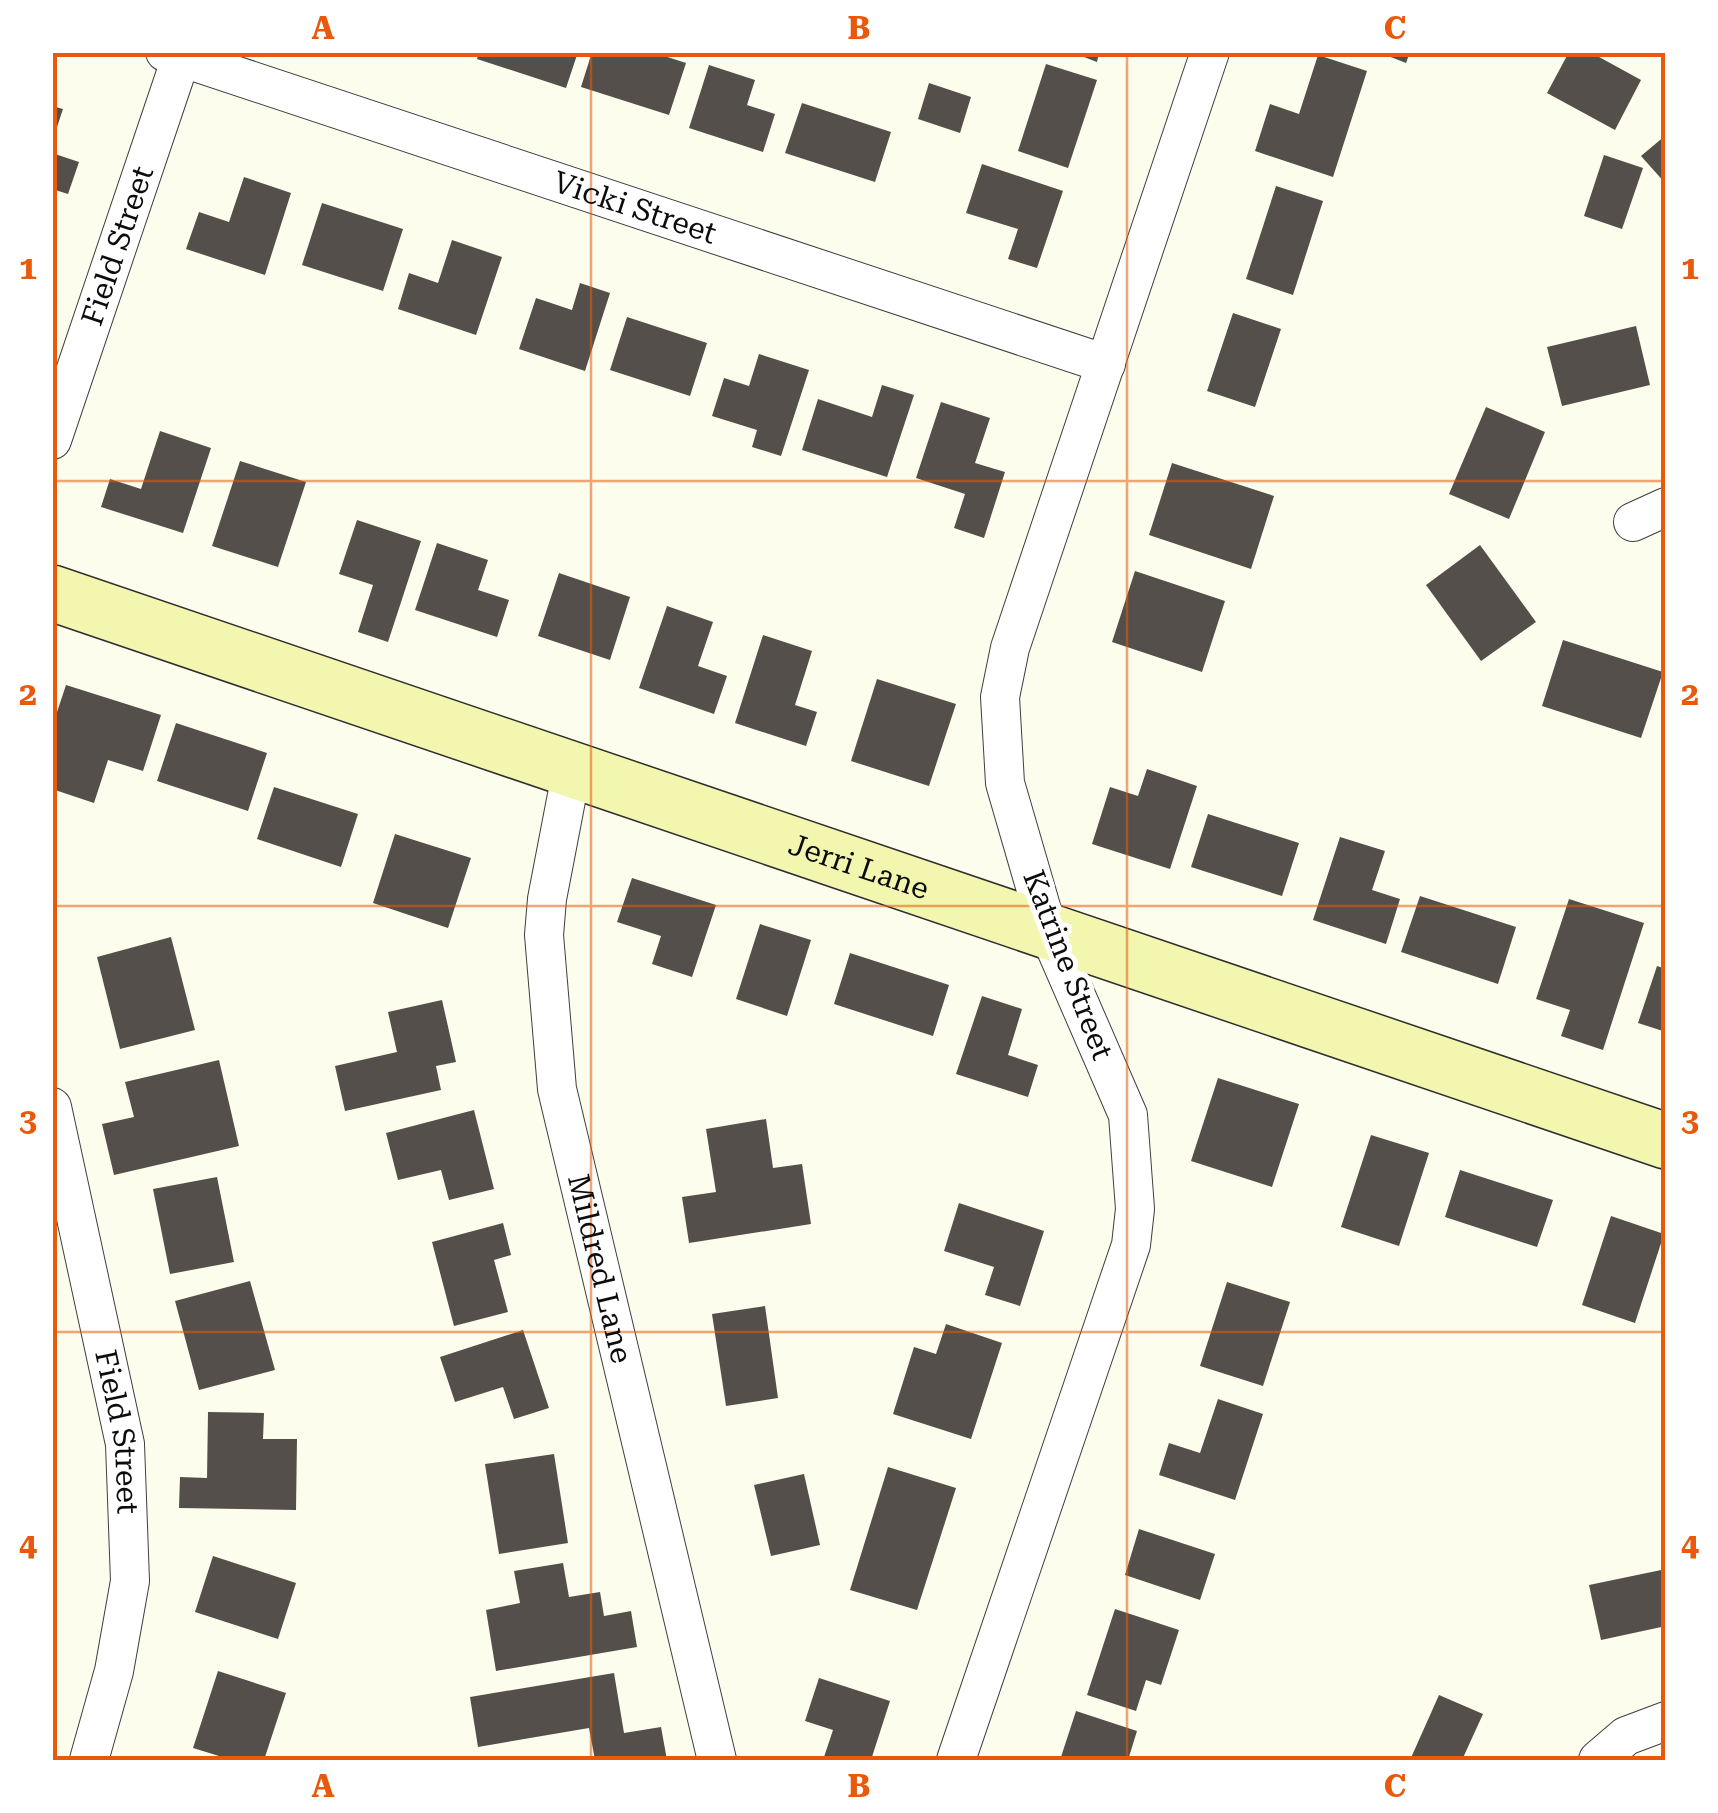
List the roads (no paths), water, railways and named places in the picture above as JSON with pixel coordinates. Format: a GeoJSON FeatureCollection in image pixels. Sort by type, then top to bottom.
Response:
{"type":"FeatureCollection","features":[{"type":"Feature","properties":{"kind":"street","name":"Katrine Street"},"geometry":{"type":"LineString","coordinates":[[956,1760],[1131,1245],[1135,1210],[1128,1115],[1048,931],[1005,782],[1000,697],[1010,648],[1210,52]]}},
{"type":"Feature","properties":{"kind":"street","name":"Vicki Street"},"geometry":{"type":"LineString","coordinates":[[177,54],[1106,364]]}},
{"type":"Feature","properties":{"kind":"street","name":"Field Street"},"geometry":{"type":"LineString","coordinates":[[52,440],[177,54]]}},
{"type":"Feature","properties":{"kind":"street","name":"Jerri Lane"},"geometry":{"type":"LineString","coordinates":[[52,593],[1666,1141]]}},
{"type":"Feature","properties":{"kind":"street","name":"Mildred Lane"},"geometry":{"type":"LineString","coordinates":[[572,769],[546,899],[544,935],[558,1089],[717,1760]]}},
{"type":"Feature","properties":{"kind":"street","name":"Field Street"},"geometry":{"type":"LineString","coordinates":[[52,1108],[125,1444],[130,1581],[114,1672],[89,1760]]}},
{"type":"Feature","properties":{"kind":"street"},"geometry":{"type":"LineString","coordinates":[[1598,1760],[1626,1736],[1666,1721]]}}]}
